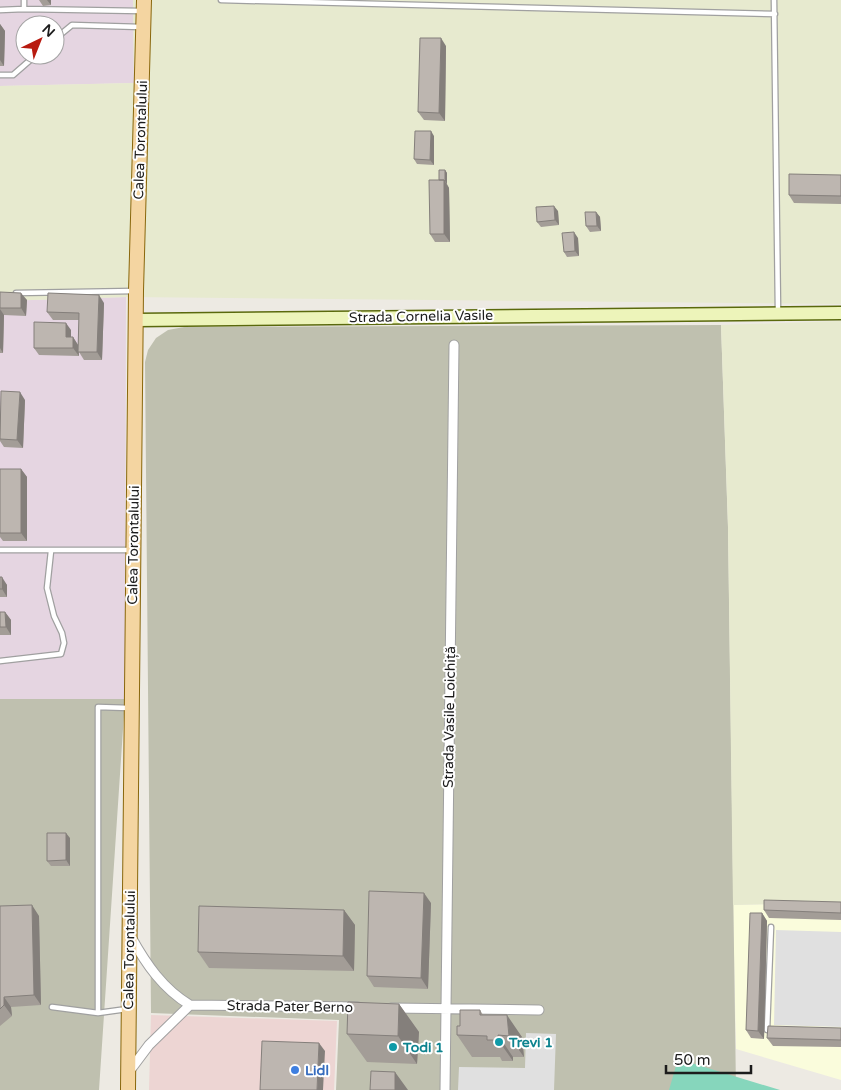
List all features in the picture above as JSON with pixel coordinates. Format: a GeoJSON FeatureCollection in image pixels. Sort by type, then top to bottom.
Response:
{"type":"FeatureCollection","features":[{"type":"Feature","properties":{"kind":"main road","name":"Calea Torontalului"},"geometry":{"type":"LineString","coordinates":[[128,1090],[136,291],[144,6]]}},
{"type":"Feature","properties":{"kind":"street","name":"Strada Cornelia Vasile"},"geometry":{"type":"LineString","coordinates":[[137,320],[841,313]]}},
{"type":"Feature","properties":{"kind":"street","name":"Strada Vasile Loichiță"},"geometry":{"type":"LineString","coordinates":[[445,1090],[454,345]]}},
{"type":"Feature","properties":{"kind":"street"},"geometry":{"type":"LineString","coordinates":[[128,1074],[149,1045],[190,1005],[178,998],[161,982],[144,959],[130,934]]}},
{"type":"Feature","properties":{"kind":"street","name":"Strada Pater Berno"},"geometry":{"type":"LineString","coordinates":[[190,1005],[540,1010]]}},
{"type":"Feature","properties":{"kind":"lane"},"geometry":{"type":"LineString","coordinates":[[24,0],[24,9]]}},
{"type":"Feature","properties":{"kind":"lane"},"geometry":{"type":"LineString","coordinates":[[221,0],[775,14]]}},
{"type":"Feature","properties":{"kind":"lane"},"geometry":{"type":"LineString","coordinates":[[774,0],[778,314]]}},
{"type":"Feature","properties":{"kind":"lane"},"geometry":{"type":"LineString","coordinates":[[0,10],[144,6]]}},
{"type":"Feature","properties":{"kind":"lane"},"geometry":{"type":"LineString","coordinates":[[65,31],[72,25],[143,27]]}},
{"type":"Feature","properties":{"kind":"lane"},"geometry":{"type":"LineString","coordinates":[[0,75],[13,75],[24,65]]}},
{"type":"Feature","properties":{"kind":"lane"},"geometry":{"type":"LineString","coordinates":[[10,294],[136,291]]}},
{"type":"Feature","properties":{"kind":"lane"},"geometry":{"type":"LineString","coordinates":[[0,550],[133,550]]}},
{"type":"Feature","properties":{"kind":"lane"},"geometry":{"type":"LineString","coordinates":[[0,661],[61,654],[64,643],[62,633],[54,616],[47,588],[51,551]]}},
{"type":"Feature","properties":{"kind":"lane"},"geometry":{"type":"LineString","coordinates":[[98,1013],[98,708],[132,708]]}},
{"type":"Feature","properties":{"kind":"lane"},"geometry":{"type":"LineString","coordinates":[[772,927],[767,1030],[776,1030]]}},
{"type":"Feature","properties":{"kind":"lane"},"geometry":{"type":"LineString","coordinates":[[52,1007],[98,1013],[128,1009]]}},
{"type":"Feature","properties":{"kind":"shaded area"},"geometry":{"type":"Polygon","coordinates":[[[0,0],[133,0],[134,83],[0,86],[0,0]]]}},
{"type":"Feature","properties":{"kind":"shaded area"},"geometry":{"type":"Polygon","coordinates":[[[133,0],[841,0],[841,304],[127,297],[0,301],[0,86],[134,83],[133,0]]]}},
{"type":"Feature","properties":{"kind":"shaded area"},"geometry":{"type":"Polygon","coordinates":[[[126,297],[125,699],[0,699],[0,301],[126,297]]]}},
{"type":"Feature","properties":{"kind":"shaded area"},"geometry":{"type":"Polygon","coordinates":[[[841,321],[841,902],[733,905],[728,527],[721,325],[841,321]]]}},
{"type":"Feature","properties":{"kind":"shaded area"},"geometry":{"type":"Polygon","coordinates":[[[721,325],[728,527],[736,1090],[336,1090],[339,1020],[151,1013],[145,362],[148,350],[156,338],[168,330],[184,327],[721,325]]]}},
{"type":"Feature","properties":{"kind":"shaded area"},"geometry":{"type":"Polygon","coordinates":[[[0,699],[125,699],[99,1090],[0,1090],[0,699]]]}},
{"type":"Feature","properties":{"kind":"shaded area"},"geometry":{"type":"Polygon","coordinates":[[[841,902],[841,1080],[736,1049],[733,905],[841,902]]]}},
{"type":"Feature","properties":{"kind":"shaded area"},"geometry":{"type":"Polygon","coordinates":[[[776,930],[841,932],[841,1027],[774,1025],[776,930]]]}},
{"type":"Feature","properties":{"kind":"shaded area"},"geometry":{"type":"Polygon","coordinates":[[[151,1015],[337,1021],[334,1090],[149,1090],[151,1015]]]}},
{"type":"Feature","properties":{"kind":"shaded area"},"geometry":{"type":"Polygon","coordinates":[[[526,1033],[556,1034],[554,1090],[458,1090],[459,1067],[525,1068],[526,1033]]]}},
{"type":"Feature","properties":{"kind":"green space"},"geometry":{"type":"Polygon","coordinates":[[[678,1059],[780,1090],[669,1090],[678,1059]]]}},
{"type":"Feature","properties":{"kind":"building"},"geometry":{"type":"Polygon","coordinates":[[[420,38],[441,38],[439,113],[418,112],[420,38]]]}},
{"type":"Feature","properties":{"kind":"building"},"geometry":{"type":"Polygon","coordinates":[[[415,131],[431,131],[430,160],[414,159],[415,131]]]}},
{"type":"Feature","properties":{"kind":"building"},"geometry":{"type":"Polygon","coordinates":[[[439,170],[445,170],[445,181],[439,180],[439,170]]]}},
{"type":"Feature","properties":{"kind":"building"},"geometry":{"type":"Polygon","coordinates":[[[789,174],[841,175],[841,196],[789,195],[789,174]]]}},
{"type":"Feature","properties":{"kind":"building"},"geometry":{"type":"Polygon","coordinates":[[[429,180],[444,180],[444,234],[430,234],[429,180]]]}},
{"type":"Feature","properties":{"kind":"building"},"geometry":{"type":"Polygon","coordinates":[[[554,206],[555,220],[537,222],[536,207],[554,206]]]}},
{"type":"Feature","properties":{"kind":"building"},"geometry":{"type":"Polygon","coordinates":[[[585,212],[596,212],[597,226],[586,226],[585,212]]]}},
{"type":"Feature","properties":{"kind":"building"},"geometry":{"type":"Polygon","coordinates":[[[574,232],[575,251],[564,252],[562,233],[574,232]]]}},
{"type":"Feature","properties":{"kind":"building"},"geometry":{"type":"Polygon","coordinates":[[[0,292],[21,293],[21,308],[0,308],[0,292]]]}},
{"type":"Feature","properties":{"kind":"building"},"geometry":{"type":"Polygon","coordinates":[[[48,293],[99,295],[97,352],[78,352],[79,313],[47,312],[48,293]]]}},
{"type":"Feature","properties":{"kind":"building"},"geometry":{"type":"Polygon","coordinates":[[[34,322],[66,323],[66,337],[73,337],[73,348],[34,348],[34,322]]]}},
{"type":"Feature","properties":{"kind":"building"},"geometry":{"type":"Polygon","coordinates":[[[1,391],[20,392],[17,440],[0,439],[1,391]]]}},
{"type":"Feature","properties":{"kind":"building"},"geometry":{"type":"Polygon","coordinates":[[[0,469],[21,469],[21,533],[0,533],[0,469]]]}},
{"type":"Feature","properties":{"kind":"building"},"geometry":{"type":"Polygon","coordinates":[[[0,577],[2,577],[2,589],[0,589],[0,577]]]}},
{"type":"Feature","properties":{"kind":"building"},"geometry":{"type":"Polygon","coordinates":[[[0,612],[5,612],[6,627],[0,627],[0,612]]]}},
{"type":"Feature","properties":{"kind":"building"},"geometry":{"type":"Polygon","coordinates":[[[47,833],[66,833],[66,860],[47,861],[47,833]]]}},
{"type":"Feature","properties":{"kind":"building"},"geometry":{"type":"Polygon","coordinates":[[[369,891],[424,893],[421,978],[367,976],[369,891]]]}},
{"type":"Feature","properties":{"kind":"building"},"geometry":{"type":"Polygon","coordinates":[[[764,900],[841,902],[841,913],[764,910],[764,900]]]}},
{"type":"Feature","properties":{"kind":"building"},"geometry":{"type":"Polygon","coordinates":[[[32,905],[34,995],[4,997],[4,1005],[0,1009],[0,906],[32,905]]]}},
{"type":"Feature","properties":{"kind":"building"},"geometry":{"type":"Polygon","coordinates":[[[199,906],[344,910],[343,956],[198,952],[199,906]]]}},
{"type":"Feature","properties":{"kind":"building"},"geometry":{"type":"Polygon","coordinates":[[[750,913],[762,913],[758,1031],[746,1030],[750,913]]]}},
{"type":"Feature","properties":{"kind":"building"},"geometry":{"type":"Polygon","coordinates":[[[348,1002],[399,1004],[398,1036],[347,1034],[348,1002]]]}},
{"type":"Feature","properties":{"kind":"building"},"geometry":{"type":"Polygon","coordinates":[[[460,1010],[480,1010],[480,1015],[507,1015],[509,1036],[498,1035],[498,1040],[487,1040],[487,1036],[457,1035],[457,1026],[460,1026],[460,1010]]]}},
{"type":"Feature","properties":{"kind":"building"},"geometry":{"type":"Polygon","coordinates":[[[768,1026],[841,1028],[841,1040],[767,1038],[768,1026]]]}},
{"type":"Feature","properties":{"kind":"building","name":"Lidl"},"geometry":{"type":"Polygon","coordinates":[[[262,1041],[319,1043],[317,1090],[260,1090],[262,1041]]]}},
{"type":"Feature","properties":{"kind":"building"},"geometry":{"type":"Polygon","coordinates":[[[371,1071],[395,1072],[395,1090],[370,1090],[371,1071]]]}},
{"type":"Feature","properties":{"kind":"place","name":"Trevi 1"},"geometry":{"type":"Point","coordinates":[499,1042]}},
{"type":"Feature","properties":{"kind":"place","name":"Todi 1"},"geometry":{"type":"Point","coordinates":[393,1047]}},
{"type":"Feature","properties":{"kind":"place","name":"Lidl"},"geometry":{"type":"Point","coordinates":[295,1070]}}]}
